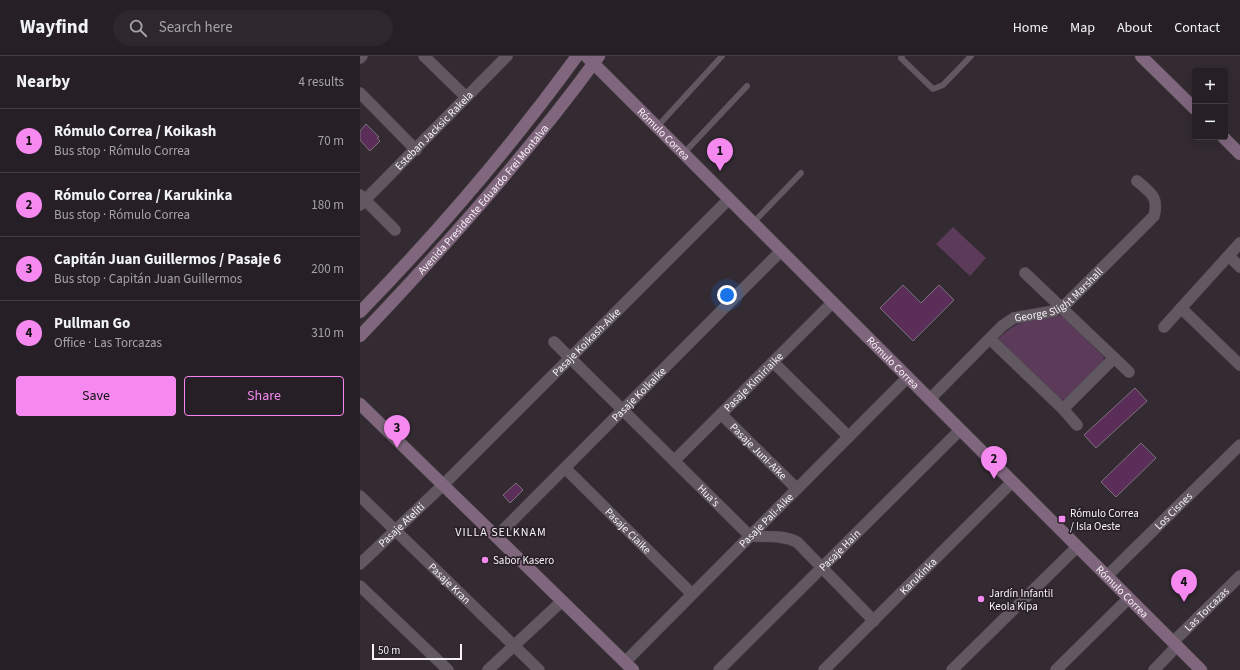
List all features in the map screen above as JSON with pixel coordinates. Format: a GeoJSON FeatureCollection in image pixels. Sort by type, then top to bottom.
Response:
{"type":"FeatureCollection","features":[{"type":"Feature","properties":{"kind":"street"},"geometry":{"type":"LineString","coordinates":[[424,56],[466,98]]}},
{"type":"Feature","properties":{"kind":"street","name":"Esteban Jacksic Rakela"},"geometry":{"type":"LineString","coordinates":[[362,200],[416,150],[507,56]]}},
{"type":"Feature","properties":{"kind":"street","name":"Avenida Presidente Eduardo Frei Montalva"},"geometry":{"type":"LineString","coordinates":[[360,312],[426,243],[466,197],[525,126],[577,56]]}},
{"type":"Feature","properties":{"kind":"street"},"geometry":{"type":"LineString","coordinates":[[1141,56],[1192,106]]}},
{"type":"Feature","properties":{"kind":"street","name":"Avenida Presidente Eduardo Frei Montalva"},"geometry":{"type":"LineString","coordinates":[[360,336],[477,206],[593,58]]}},
{"type":"Feature","properties":{"kind":"street","name":"Rómulo Correa"},"geometry":{"type":"LineString","coordinates":[[593,58],[657,127],[1201,670]]}},
{"type":"Feature","properties":{"kind":"street"},"geometry":{"type":"LineString","coordinates":[[360,93],[416,150]]}},
{"type":"Feature","properties":{"kind":"street"},"geometry":{"type":"LineString","coordinates":[[1226,140],[1240,154]]}},
{"type":"Feature","properties":{"kind":"street","name":"George Slight Marshall"},"geometry":{"type":"LineString","coordinates":[[930,399],[1002,326],[1014,318],[1054,310],[1067,303],[1154,216],[1157,205],[1152,195],[1137,181]]}},
{"type":"Feature","properties":{"kind":"street","name":"Pasaje Koikash-Aike"},"geometry":{"type":"LineString","coordinates":[[444,486],[729,199]]}},
{"type":"Feature","properties":{"kind":"street"},"geometry":{"type":"LineString","coordinates":[[362,200],[395,230]]}},
{"type":"Feature","properties":{"kind":"street"},"geometry":{"type":"LineString","coordinates":[[1164,327],[1240,243]]}},
{"type":"Feature","properties":{"kind":"street","name":"Pasaje Kolkaike"},"geometry":{"type":"LineString","coordinates":[[496,537],[781,250]]}},
{"type":"Feature","properties":{"kind":"street"},"geometry":{"type":"LineString","coordinates":[[1228,256],[1240,267]]}},
{"type":"Feature","properties":{"kind":"street"},"geometry":{"type":"LineString","coordinates":[[1025,273],[1129,372]]}},
{"type":"Feature","properties":{"kind":"street","name":"Pasaje Kimiriaike"},"geometry":{"type":"LineString","coordinates":[[674,461],[832,302]]}},
{"type":"Feature","properties":{"kind":"street"},"geometry":{"type":"LineString","coordinates":[[1181,308],[1240,366]]}},
{"type":"Feature","properties":{"kind":"street"},"geometry":{"type":"LineString","coordinates":[[990,339],[1063,409],[1077,425]]}},
{"type":"Feature","properties":{"kind":"street","name":"Hua's"},"geometry":{"type":"LineString","coordinates":[[554,342],[750,536]]}},
{"type":"Feature","properties":{"kind":"street"},"geometry":{"type":"LineString","coordinates":[[1063,409],[1114,358]]}},
{"type":"Feature","properties":{"kind":"street"},"geometry":{"type":"LineString","coordinates":[[773,362],[848,437]]}},
{"type":"Feature","properties":{"kind":"street","name":"Pasaje Pali-Aike"},"geometry":{"type":"LineString","coordinates":[[629,666],[692,594],[908,377]]}},
{"type":"Feature","properties":{"kind":"street"},"geometry":{"type":"LineString","coordinates":[[360,404],[629,666]]}},
{"type":"Feature","properties":{"kind":"street","name":"Pasaje Juni-Aike"},"geometry":{"type":"LineString","coordinates":[[721,414],[797,489]]}},
{"type":"Feature","properties":{"kind":"street","name":"Pasaje Hain"},"geometry":{"type":"LineString","coordinates":[[720,670],[960,430]]}},
{"type":"Feature","properties":{"kind":"street","name":"Los Cisnes"},"geometry":{"type":"LineString","coordinates":[[1107,576],[1240,445]]}},
{"type":"Feature","properties":{"kind":"street","name":"Pasaje Ciaike"},"geometry":{"type":"LineString","coordinates":[[565,468],[692,594]]}},
{"type":"Feature","properties":{"kind":"street","name":"Karukinka"},"geometry":{"type":"LineString","coordinates":[[824,670],[1012,482]]}},
{"type":"Feature","properties":{"kind":"street","name":"Pasaje Ateliti"},"geometry":{"type":"LineString","coordinates":[[360,564],[444,486]]}},
{"type":"Feature","properties":{"kind":"street","name":"Pasaje Kran"},"geometry":{"type":"LineString","coordinates":[[360,496],[539,670]]}},
{"type":"Feature","properties":{"kind":"street"},"geometry":{"type":"LineString","coordinates":[[750,536],[790,538],[797,542],[874,621]]}},
{"type":"Feature","properties":{"kind":"street"},"geometry":{"type":"LineString","coordinates":[[952,670],[1077,547]]}},
{"type":"Feature","properties":{"kind":"street","name":"Las Torcazas"},"geometry":{"type":"LineString","coordinates":[[1154,670],[1175,644],[1240,576]]}},
{"type":"Feature","properties":{"kind":"street"},"geometry":{"type":"LineString","coordinates":[[360,586],[448,670]]}},
{"type":"Feature","properties":{"kind":"street"},"geometry":{"type":"LineString","coordinates":[[1056,670],[1129,598]]}},
{"type":"Feature","properties":{"kind":"street"},"geometry":{"type":"LineString","coordinates":[[488,670],[562,601]]}},
{"type":"Feature","properties":{"kind":"lane"},"geometry":{"type":"LineString","coordinates":[[657,127],[722,56]]}},
{"type":"Feature","properties":{"kind":"lane"},"geometry":{"type":"LineString","coordinates":[[902,56],[901,58],[934,89],[943,85],[971,56]]}},
{"type":"Feature","properties":{"kind":"lane"},"geometry":{"type":"LineString","coordinates":[[683,153],[747,86]]}},
{"type":"Feature","properties":{"kind":"lane"},"geometry":{"type":"LineString","coordinates":[[753,223],[801,172]]}},
{"type":"Feature","properties":{"kind":"shaded area"},"geometry":{"type":"Polygon","coordinates":[[[953,227],[986,258],[970,276],[936,244],[953,227]]]}},
{"type":"Feature","properties":{"kind":"shaded area"},"geometry":{"type":"Polygon","coordinates":[[[1062,315],[1104,357],[1103,362],[1065,399],[1061,400],[998,339],[1014,326],[1021,323],[1062,315]]]}},
{"type":"Feature","properties":{"kind":"building"},"geometry":{"type":"Polygon","coordinates":[[[366,124],[379,137],[377,138],[380,141],[370,151],[360,140],[360,131],[366,124]]]}},
{"type":"Feature","properties":{"kind":"building"},"geometry":{"type":"Polygon","coordinates":[[[903,285],[921,303],[939,285],[954,300],[913,341],[880,308],[903,285]]]}},
{"type":"Feature","properties":{"kind":"building"},"geometry":{"type":"Polygon","coordinates":[[[1135,388],[1147,401],[1096,448],[1084,435],[1135,388]]]}},
{"type":"Feature","properties":{"kind":"building"},"geometry":{"type":"Polygon","coordinates":[[[1141,443],[1156,458],[1116,497],[1101,482],[1141,443]]]}},
{"type":"Feature","properties":{"kind":"building"},"geometry":{"type":"Polygon","coordinates":[[[516,483],[523,490],[510,503],[503,495],[516,483]]]}},
{"type":"Feature","properties":{"kind":"place","name":"Rómulo Correa / Koikash"},"geometry":{"type":"Point","coordinates":[720,171]}},
{"type":"Feature","properties":{"kind":"place","name":"Capitán Juan Guillermos / Pasaje 6"},"geometry":{"type":"Point","coordinates":[397,448]}},
{"type":"Feature","properties":{"kind":"place","name":"Rómulo Correa / Karukinka"},"geometry":{"type":"Point","coordinates":[994,479]}},
{"type":"Feature","properties":{"kind":"place","name":"Rómulo Correa / Isla Oeste"},"geometry":{"type":"Point","coordinates":[1062,519]}},
{"type":"Feature","properties":{"kind":"place","name":"Sabor Kasero"},"geometry":{"type":"Point","coordinates":[485,560]}},
{"type":"Feature","properties":{"kind":"place","name":"Jardín Infantil Keola Kipa"},"geometry":{"type":"Point","coordinates":[981,599]}},
{"type":"Feature","properties":{"kind":"place","name":"Pullman Go"},"geometry":{"type":"Point","coordinates":[1184,602]}},
{"type":"Feature","properties":{"kind":"district","name":"VILLA SELKNAM"},"geometry":{"type":"Point","coordinates":[501,532]}}]}
